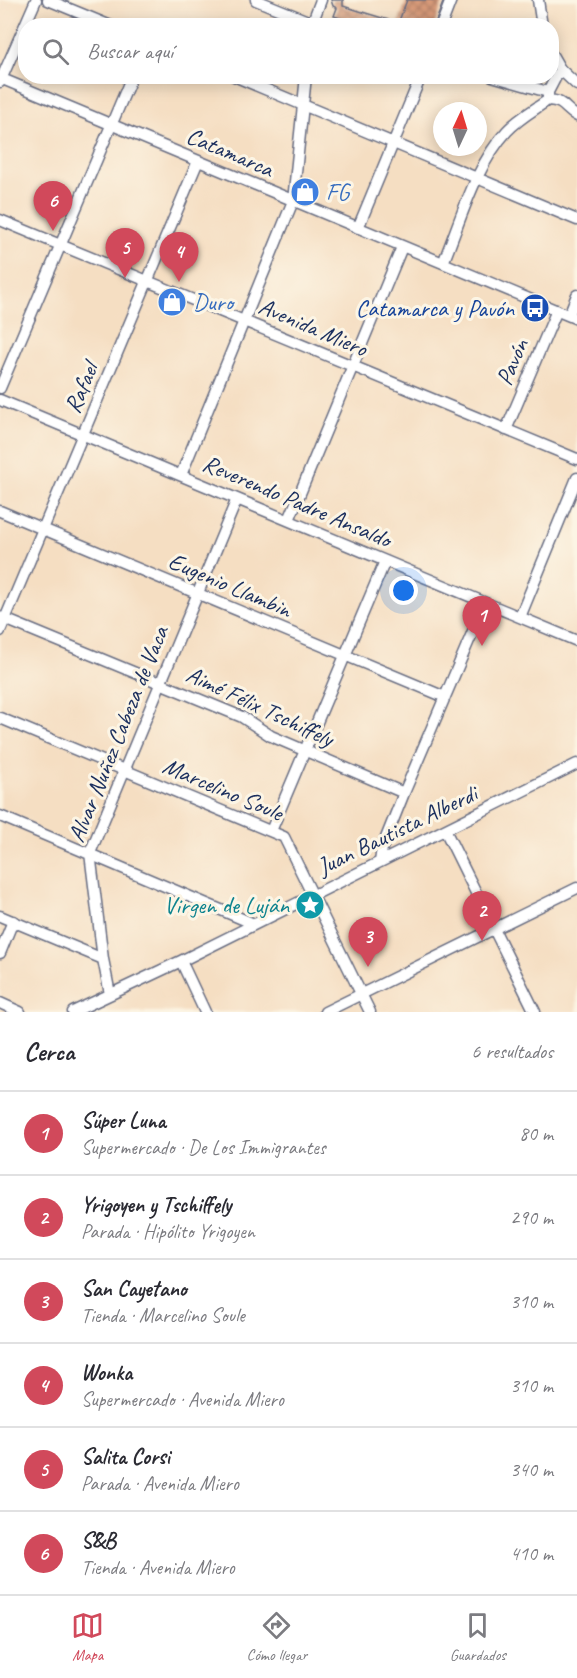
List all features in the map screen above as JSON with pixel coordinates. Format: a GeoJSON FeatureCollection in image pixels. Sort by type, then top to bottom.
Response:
{"type":"FeatureCollection","features":[{"type":"Feature","properties":{"kind":"street"},"geometry":{"type":"LineString","coordinates":[[28,18],[36,0]]}},
{"type":"Feature","properties":{"kind":"street"},"geometry":{"type":"LineString","coordinates":[[48,0],[92,18]]}},
{"type":"Feature","properties":{"kind":"street"},"geometry":{"type":"LineString","coordinates":[[256,0],[298,18]]}},
{"type":"Feature","properties":{"kind":"street"},"geometry":{"type":"LineString","coordinates":[[316,18],[321,0]]}},
{"type":"Feature","properties":{"kind":"street"},"geometry":{"type":"LineString","coordinates":[[444,18],[451,0]]}},
{"type":"Feature","properties":{"kind":"street"},"geometry":{"type":"LineString","coordinates":[[538,0],[541,18]]}},
{"type":"Feature","properties":{"kind":"street"},"geometry":{"type":"LineString","coordinates":[[0,79],[18,40]]}},
{"type":"Feature","properties":{"kind":"street"},"geometry":{"type":"LineString","coordinates":[[560,69],[577,85]]}},
{"type":"Feature","properties":{"kind":"street","name":"Catamarca"},"geometry":{"type":"LineString","coordinates":[[0,79],[573,317]]}},
{"type":"Feature","properties":{"kind":"street"},"geometry":{"type":"LineString","coordinates":[[0,388],[128,84]]}},
{"type":"Feature","properties":{"kind":"street"},"geometry":{"type":"LineString","coordinates":[[253,84],[577,220]]}},
{"type":"Feature","properties":{"kind":"street"},"geometry":{"type":"LineString","coordinates":[[181,475],[293,201],[305,84]]}},
{"type":"Feature","properties":{"kind":"street"},"geometry":{"type":"LineString","coordinates":[[358,228],[418,84]]}},
{"type":"Feature","properties":{"kind":"street"},"geometry":{"type":"LineString","coordinates":[[514,84],[563,103],[577,116]]}},
{"type":"Feature","properties":{"kind":"street"},"geometry":{"type":"LineString","coordinates":[[443,263],[478,178],[506,132],[548,96],[553,84]]}},
{"type":"Feature","properties":{"kind":"street","name":"Rafael"},"geometry":{"type":"LineString","coordinates":[[0,632],[3,618],[44,530],[198,161]]}},
{"type":"Feature","properties":{"kind":"street","name":"Avenida Miero"},"geometry":{"type":"LineString","coordinates":[[0,220],[577,459]]}},
{"type":"Feature","properties":{"kind":"street"},"geometry":{"type":"LineString","coordinates":[[289,520],[402,247]]}},
{"type":"Feature","properties":{"kind":"street"},"geometry":{"type":"LineString","coordinates":[[573,317],[577,295]]}},
{"type":"Feature","properties":{"kind":"street","name":"Pavón"},"geometry":{"type":"LineString","coordinates":[[506,430],[556,310]]}},
{"type":"Feature","properties":{"kind":"street","name":"Reverendo Padre Ansaldo"},"geometry":{"type":"LineString","coordinates":[[0,400],[577,641]]}},
{"type":"Feature","properties":{"kind":"street"},"geometry":{"type":"LineString","coordinates":[[520,617],[577,478]]}},
{"type":"Feature","properties":{"kind":"street","name":"Alvar Nuñez Cabeza de Vaca"},"geometry":{"type":"LineString","coordinates":[[110,994],[103,959],[90,854],[237,499]]}},
{"type":"Feature","properties":{"kind":"street","name":"Eugenio Llambin"},"geometry":{"type":"LineString","coordinates":[[0,511],[445,697]]}},
{"type":"Feature","properties":{"kind":"street"},"geometry":{"type":"LineString","coordinates":[[271,831],[385,561]]}},
{"type":"Feature","properties":{"kind":"street"},"geometry":{"type":"LineString","coordinates":[[380,862],[382,848],[404,793],[485,603]]}},
{"type":"Feature","properties":{"kind":"street","name":"Aimé Félix Tschiffely"},"geometry":{"type":"LineString","coordinates":[[3,618],[242,717],[271,736],[305,752],[404,793]]}},
{"type":"Feature","properties":{"kind":"street","name":"Marcelino Soule"},"geometry":{"type":"LineString","coordinates":[[0,718],[284,837],[370,1012]]}},
{"type":"Feature","properties":{"kind":"street","name":"Juan Bautista Alberdi"},"geometry":{"type":"LineString","coordinates":[[73,1012],[577,765]]}},
{"type":"Feature","properties":{"kind":"street"},"geometry":{"type":"LineString","coordinates":[[0,816],[254,924]]}},
{"type":"Feature","properties":{"kind":"street"},"geometry":{"type":"LineString","coordinates":[[445,830],[536,1012]]}},
{"type":"Feature","properties":{"kind":"street"},"geometry":{"type":"LineString","coordinates":[[325,1012],[577,888]]}},
{"type":"Feature","properties":{"kind":"street"},"geometry":{"type":"LineString","coordinates":[[0,916],[103,959]]}},
{"type":"Feature","properties":{"kind":"street"},"geometry":{"type":"LineString","coordinates":[[0,953],[13,921]]}},
{"type":"Feature","properties":{"kind":"street"},"geometry":{"type":"LineString","coordinates":[[180,961],[205,1012]]}},
{"type":"Feature","properties":{"kind":"street"},"geometry":{"type":"LineString","coordinates":[[0,1003],[20,1012]]}},
{"type":"Feature","properties":{"kind":"building"},"geometry":{"type":"Polygon","coordinates":[[[331,0],[343,0],[343,6],[382,18],[340,18],[334,16],[337,8],[333,6],[331,0]]]}},
{"type":"Feature","properties":{"kind":"building"},"geometry":{"type":"Polygon","coordinates":[[[407,0],[444,0],[437,18],[400,18],[407,0]]]}},
{"type":"Feature","properties":{"kind":"place","name":"FG"},"geometry":{"type":"Point","coordinates":[305,192]}},
{"type":"Feature","properties":{"kind":"place","name":"S&B"},"geometry":{"type":"Point","coordinates":[53,231]}},
{"type":"Feature","properties":{"kind":"place","name":"Salita Corsi"},"geometry":{"type":"Point","coordinates":[125,278]}},
{"type":"Feature","properties":{"kind":"place","name":"Wonka"},"geometry":{"type":"Point","coordinates":[179,282]}},
{"type":"Feature","properties":{"kind":"place","name":"Duro"},"geometry":{"type":"Point","coordinates":[172,302]}},
{"type":"Feature","properties":{"kind":"place","name":"Catamarca y Pavón"},"geometry":{"type":"Point","coordinates":[535,308]}},
{"type":"Feature","properties":{"kind":"place","name":"Súper Luna"},"geometry":{"type":"Point","coordinates":[482,646]}},
{"type":"Feature","properties":{"kind":"place","name":"Virgen de Luján"},"geometry":{"type":"Point","coordinates":[310,905]}},
{"type":"Feature","properties":{"kind":"place","name":"Yrigoyen y Tschiffely"},"geometry":{"type":"Point","coordinates":[482,941]}},
{"type":"Feature","properties":{"kind":"place","name":"San Cayetano"},"geometry":{"type":"Point","coordinates":[368,967]}}]}
